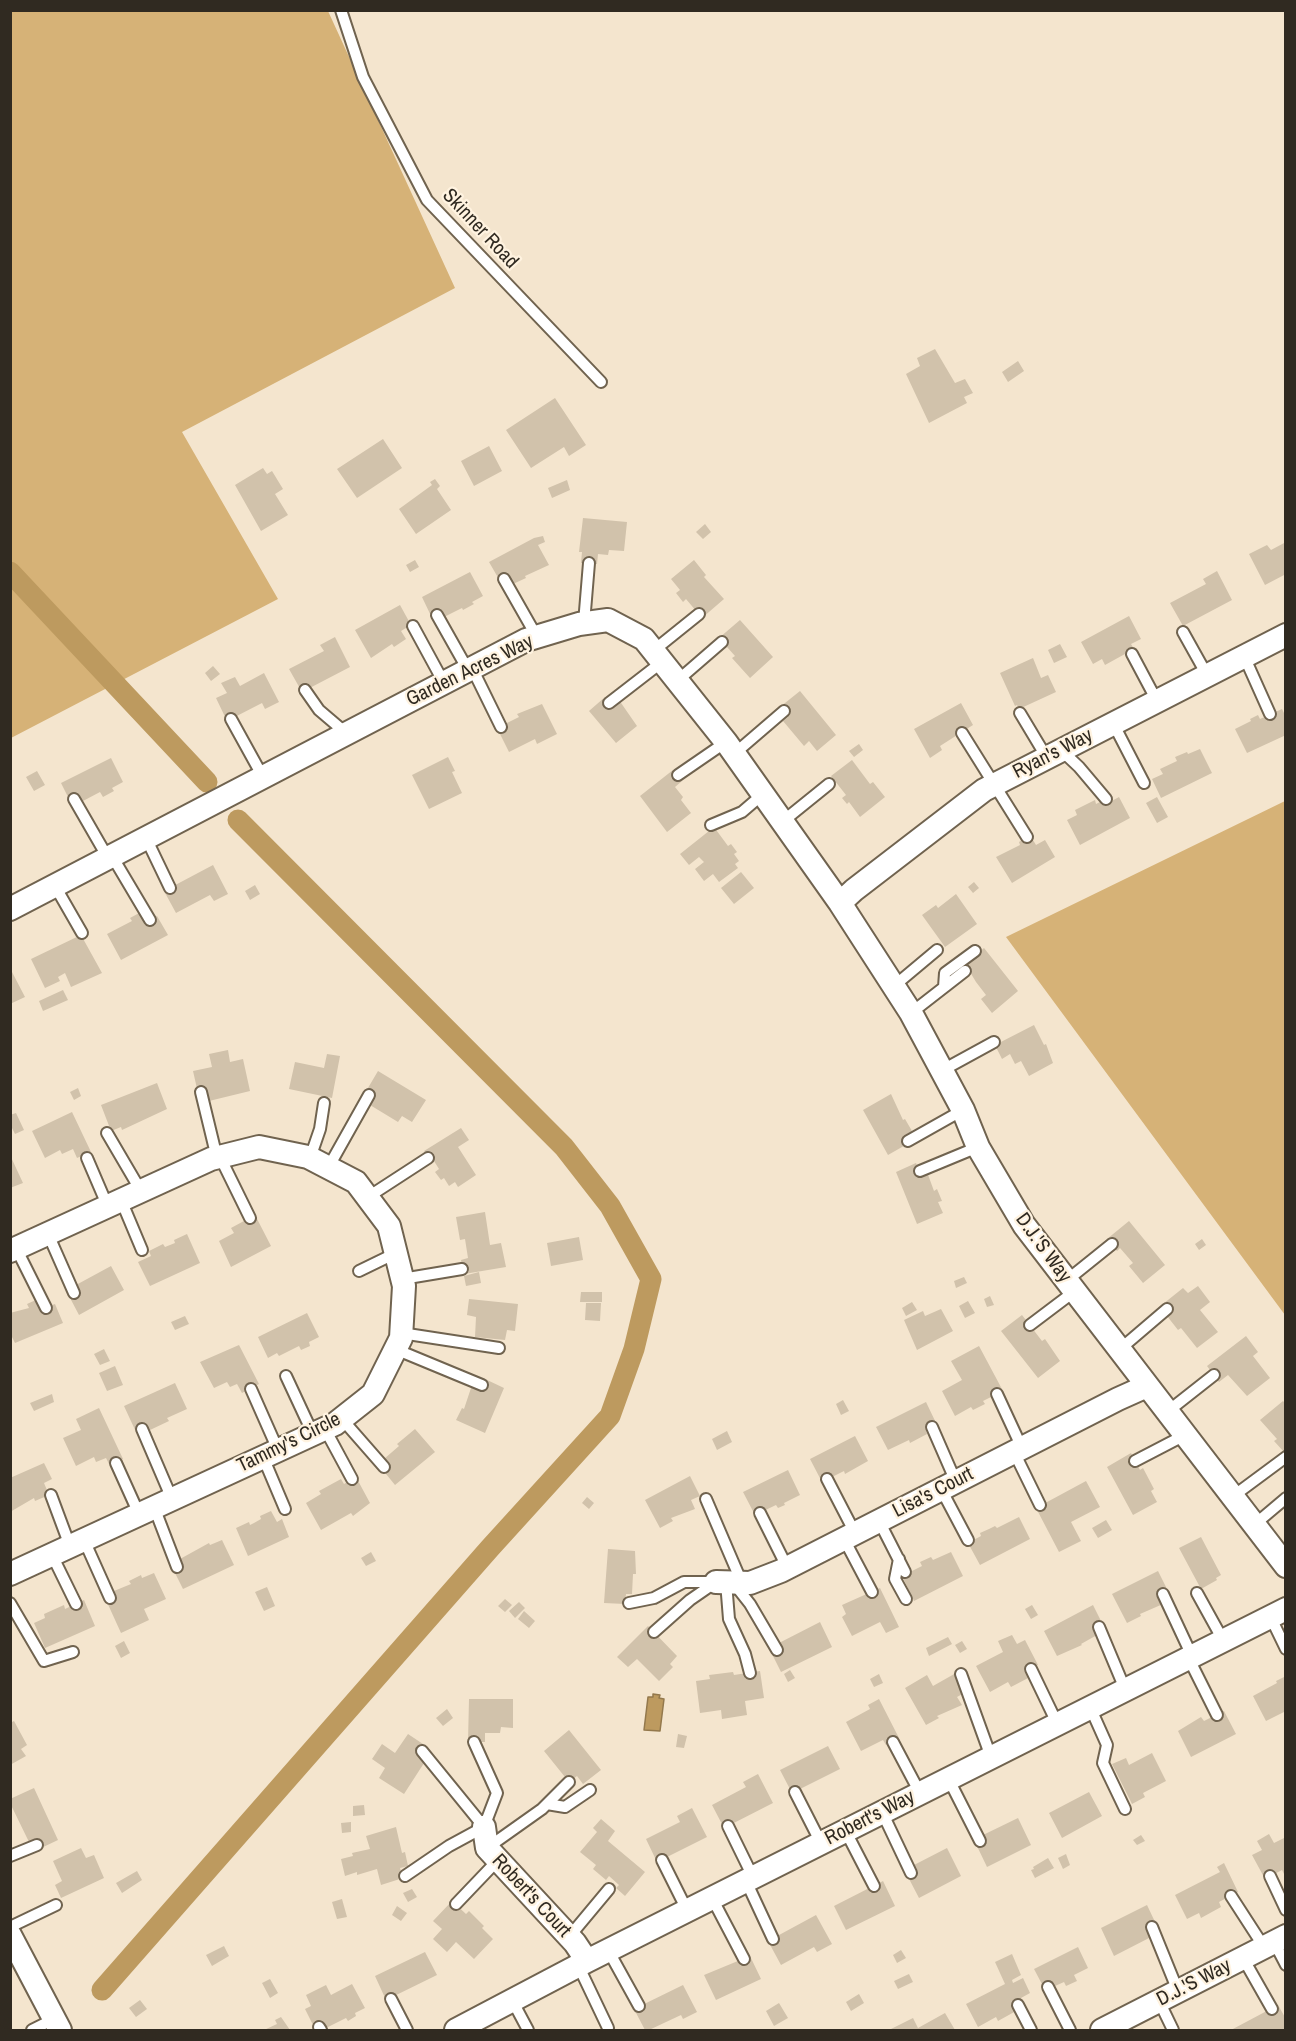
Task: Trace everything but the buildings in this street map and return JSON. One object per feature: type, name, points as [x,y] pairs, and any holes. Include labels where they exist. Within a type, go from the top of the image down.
[{"type":"street","name":"Garden Acres Way","points":[[10,909],[526,640],[584,623],[608,620],[644,639],[730,748],[840,903]]},
{"type":"street","name":"Ryan's Way","points":[[840,903],[984,790],[1285,636]]},
{"type":"street","name":"D.J.'S Way","points":[[840,903],[911,1013],[963,1110],[978,1147],[1024,1225],[1286,1566]]},
{"type":"street","name":"Tammy's Circle","points":[[10,1574],[326,1427],[373,1394],[398,1341],[404,1286],[389,1226],[356,1182],[319,1163],[260,1147],[219,1158],[13,1250]]},
{"type":"street","name":"Lisa's Court","points":[[729,1582],[750,1583],[787,1567],[1147,1386]]},
{"type":"street","name":"Robert's Way","points":[[456,2031],[608,1950],[1278,1613]]},
{"type":"street","name":"Robert's Court","points":[[490,1845],[569,1936],[583,1963]]},
{"type":"street","points":[[10,1935],[16,1958],[57,2025]]},
{"type":"street","name":"D.J.'S Way","points":[[1102,2031],[1275,1942]]},
{"type":"lane","name":"Skinner Road","points":[[341,10],[363,77],[427,200],[602,382]]},
{"type":"lane","points":[[584,623],[589,563]]},
{"type":"lane","points":[[504,579],[537,637]]},
{"type":"lane","points":[[609,703],[699,614]]},
{"type":"lane","points":[[437,615],[470,669],[501,727]]},
{"type":"lane","points":[[412,626],[444,683]]},
{"type":"lane","points":[[1183,632],[1207,675]]},
{"type":"lane","points":[[677,681],[722,642]]},
{"type":"lane","points":[[1132,654],[1157,701]]},
{"type":"lane","points":[[1244,656],[1270,714]]},
{"type":"lane","points":[[305,690],[319,710],[346,734]]},
{"type":"lane","points":[[678,775],[730,748],[784,711]]},
{"type":"lane","points":[[1020,713],[1054,754],[1079,767],[1106,799]]},
{"type":"lane","points":[[231,719],[262,777]]},
{"type":"lane","points":[[1113,723],[1144,783]]},
{"type":"lane","points":[[962,733],[1027,837]]},
{"type":"lane","points":[[782,822],[829,784]]},
{"type":"lane","points":[[711,825],[742,812],[763,794]]},
{"type":"lane","points":[[74,799],[150,920]]},
{"type":"lane","points":[[146,838],[170,888]]},
{"type":"lane","points":[[55,886],[82,933]]},
{"type":"lane","points":[[894,986],[937,950]]},
{"type":"lane","points":[[944,987],[945,973],[975,951]]},
{"type":"lane","points":[[911,1013],[965,971]]},
{"type":"lane","points":[[941,1072],[994,1042]]},
{"type":"lane","points":[[201,1092],[219,1158],[250,1218]]},
{"type":"lane","points":[[319,1163],[369,1095]]},
{"type":"lane","points":[[319,1163],[320,1129],[324,1103]]},
{"type":"lane","points":[[908,1141],[963,1110]]},
{"type":"lane","points":[[107,1133],[123,1199],[142,1250]]},
{"type":"lane","points":[[920,1171],[978,1147]]},
{"type":"lane","points":[[87,1158],[123,1199]]},
{"type":"lane","points":[[368,1197],[428,1158]]},
{"type":"lane","points":[[48,1234],[74,1293]]},
{"type":"lane","points":[[1030,1325],[1112,1245]]},
{"type":"lane","points":[[13,1250],[46,1308]]},
{"type":"lane","points":[[359,1271],[396,1253]]},
{"type":"lane","points":[[402,1279],[462,1269]]},
{"type":"lane","points":[[1119,1350],[1167,1310]]},
{"type":"lane","points":[[398,1341],[499,1348]]},
{"type":"lane","points":[[398,1341],[482,1385]]},
{"type":"lane","points":[[1167,1412],[1214,1375]]},
{"type":"lane","points":[[286,1376],[326,1427],[352,1479]]},
{"type":"lane","points":[[251,1389],[285,1509]]},
{"type":"lane","points":[[997,1394],[1040,1505]]},
{"type":"lane","points":[[326,1427],[384,1467]]},
{"type":"lane","points":[[932,1428],[948,1486],[968,1540]]},
{"type":"lane","points":[[142,1429],[155,1507],[177,1567]]},
{"type":"lane","points":[[1135,1461],[1185,1435]]},
{"type":"lane","points":[[1232,1497],[1286,1457]]},
{"type":"lane","points":[[116,1462],[155,1507]]},
{"type":"lane","points":[[827,1479],[872,1592]]},
{"type":"lane","points":[[51,1496],[69,1547],[76,1604]]},
{"type":"lane","points":[[1254,1525],[1286,1497]]},
{"type":"lane","points":[[706,1498],[729,1582],[729,1619],[745,1654],[750,1673]]},
{"type":"lane","points":[[760,1513],[787,1567]]},
{"type":"lane","points":[[879,1521],[905,1572]]},
{"type":"lane","points":[[69,1547],[110,1598]]},
{"type":"lane","points":[[899,1559],[895,1579],[906,1599]]},
{"type":"lane","points":[[629,1603],[654,1598],[684,1582],[729,1582],[750,1604],[777,1650]]},
{"type":"lane","points":[[654,1632],[690,1599],[729,1582]]},
{"type":"lane","points":[[1197,1593],[1223,1640]]},
{"type":"lane","points":[[1163,1594],[1217,1714]]},
{"type":"lane","points":[[10,1603],[44,1661],[73,1652]]},
{"type":"lane","points":[[1278,1613],[1286,1648]]},
{"type":"lane","points":[[1099,1627],[1125,1689]]},
{"type":"lane","points":[[1031,1669],[1057,1724]]},
{"type":"lane","points":[[961,1674],[991,1757]]},
{"type":"lane","points":[[1090,1707],[1107,1745],[1103,1762],[1125,1809]]},
{"type":"lane","points":[[456,1904],[490,1845],[497,1793],[474,1742]]},
{"type":"lane","points":[[893,1742],[920,1793]]},
{"type":"lane","points":[[422,1751],[490,1845]]},
{"type":"lane","points":[[948,1779],[980,1841]]},
{"type":"lane","points":[[405,1876],[449,1846],[490,1845],[547,1804],[569,1782]]},
{"type":"lane","points":[[547,1804],[565,1808],[590,1790]]},
{"type":"lane","points":[[795,1792],[821,1843]]},
{"type":"lane","points":[[882,1812],[911,1873]]},
{"type":"lane","points":[[728,1826],[772,1939]]},
{"type":"lane","points":[[845,1830],[874,1886]]},
{"type":"lane","points":[[10,1856],[37,1845]]},
{"type":"lane","points":[[662,1860],[687,1910]]},
{"type":"lane","points":[[1270,1876],[1286,1910]]},
{"type":"lane","points":[[569,1936],[609,1889]]},
{"type":"lane","points":[[1231,1896],[1275,1942],[1286,1965]]},
{"type":"lane","points":[[712,1898],[744,1959]]},
{"type":"lane","points":[[10,1927],[56,1905]]},
{"type":"lane","points":[[1152,1927],[1169,1996],[1173,2031]]},
{"type":"lane","points":[[608,1950],[639,2006]]},
{"type":"lane","points":[[1243,1958],[1272,2009]]},
{"type":"lane","points":[[583,1963],[608,2028]]},
{"type":"lane","points":[[1048,1987],[1070,2031]]},
{"type":"lane","points":[[392,1999],[407,2031]]},
{"type":"lane","points":[[512,2000],[528,2031]]},
{"type":"lane","points":[[1018,2005],[1031,2031]]},
{"type":"lane","points":[[32,2031],[57,2025]]},
{"type":"shaded area","points":[[11,11],[328,11],[455,288],[182,432],[278,599],[11,738]]},
{"type":"shaded area","points":[[1285,801],[1285,1315],[1006,937]]},
{"type":"shaded area","points":[[653,1694],[660,1695],[659,1698],[664,1699],[660,1731],[644,1730],[648,1697],[653,1697]]},
{"type":"waterway","points":[[10,572],[207,782]]},
{"type":"waterway","points":[[102,1990],[490,1548],[610,1416],[634,1349],[651,1279],[610,1206],[564,1147],[238,820]]}]
